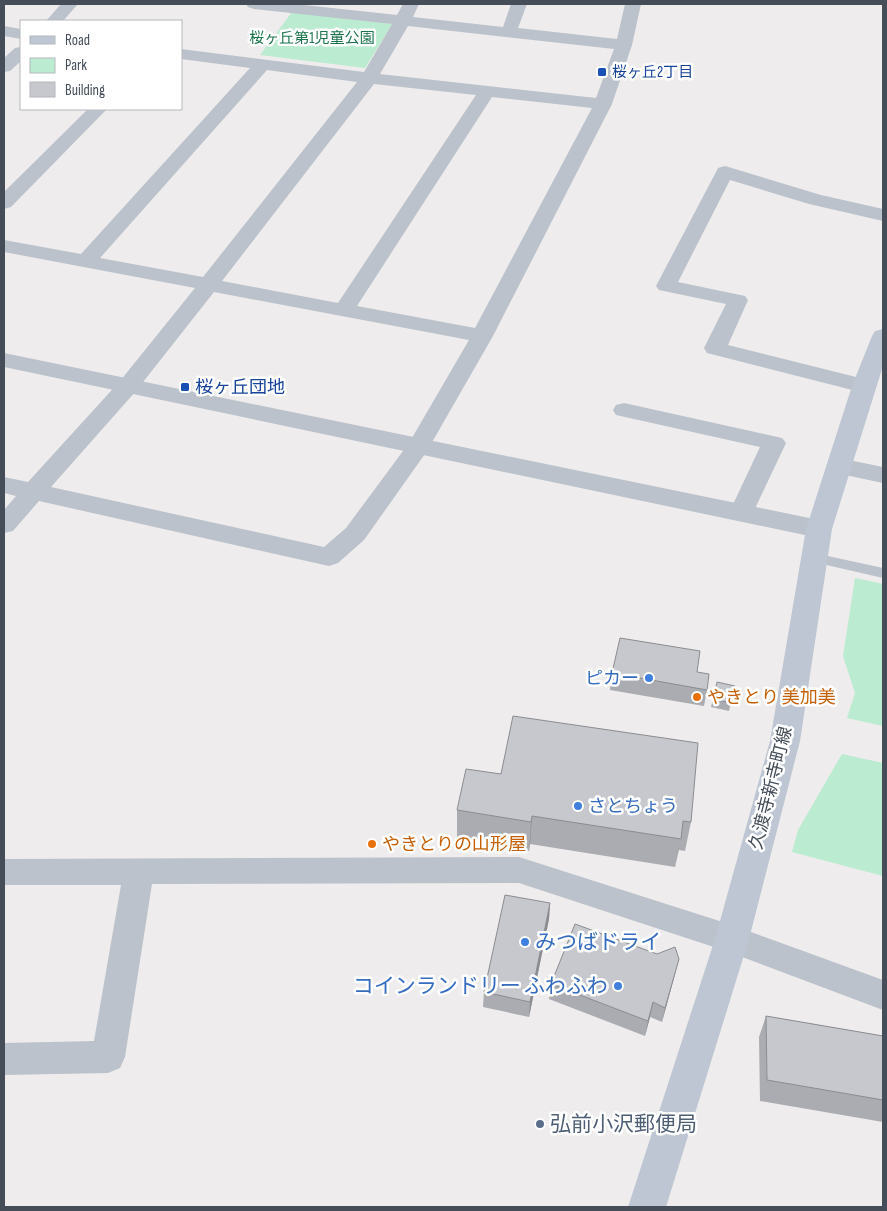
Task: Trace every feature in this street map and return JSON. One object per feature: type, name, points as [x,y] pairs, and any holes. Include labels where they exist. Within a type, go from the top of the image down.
[{"type":"main road","name":"久渡寺新寺町線","points":[[648,1207],[732,939],[785,741],[819,529],[864,386],[883,336]]},
{"type":"street","points":[[55,20],[70,4]]},
{"type":"street","points":[[254,4],[300,6],[403,20],[624,45]]},
{"type":"street","points":[[4,525],[128,386],[209,284],[368,78],[411,4]]},
{"type":"street","points":[[509,32],[519,4]]},
{"type":"street","points":[[4,485],[329,557],[355,534],[419,446],[482,336],[603,104],[624,45],[633,4]]},
{"type":"street","points":[[4,31],[20,34]]},
{"type":"street","points":[[4,67],[20,53]]},
{"type":"street","points":[[182,54],[368,78],[603,104]]},
{"type":"street","points":[[86,261],[263,64]]},
{"type":"street","points":[[344,310],[487,91]]},
{"type":"street","points":[[4,203],[97,110]]},
{"type":"street","points":[[864,386],[715,348],[738,300],[666,286],[725,172],[816,200],[883,215]]},
{"type":"street","points":[[4,246],[482,336]]},
{"type":"street","points":[[4,360],[819,529]]},
{"type":"street","points":[[624,410],[774,443],[741,513]]},
{"type":"street","points":[[839,466],[883,475]]},
{"type":"street","points":[[4,872],[519,870],[732,939],[883,995]]},
{"type":"street","points":[[4,1059],[108,1057],[139,872]]},
{"type":"lane","points":[[814,558],[883,573]]},
{"type":"green space","name":"桜ヶ丘第1児童公園","points":[[292,12],[392,24],[365,68],[260,55]]},
{"type":"green space","points":[[855,578],[883,584],[883,726],[847,718],[855,693],[843,656]]},
{"type":"green space","points":[[842,754],[883,763],[883,876],[792,852],[798,830]]},
{"type":"building","points":[[620,638],[700,651],[697,672],[709,674],[707,690],[612,673]]},
{"type":"building","points":[[717,682],[735,686],[731,703],[713,699]]},
{"type":"building","points":[[513,716],[698,743],[691,822],[683,821],[681,839],[532,816],[531,822],[457,810],[466,769],[501,774]]},
{"type":"building","points":[[505,895],[550,903],[530,1002],[484,992]]},
{"type":"building","points":[[575,924],[657,954],[675,947],[679,959],[665,1008],[653,1002],[648,1021],[551,984]]},
{"type":"building","points":[[766,1016],[883,1036],[883,1100],[767,1080]]},
{"type":"place","name":"桜ヶ丘2丁目","points":[[602,72]]},
{"type":"place","name":"桜ヶ丘団地","points":[[185,387]]},
{"type":"place","name":"ピカー","points":[[649,678]]},
{"type":"place","name":"やきとり 美加美","points":[[697,697]]},
{"type":"place","name":"さとちょう","points":[[578,806]]},
{"type":"place","name":"やきとりの山形屋","points":[[372,844]]},
{"type":"place","name":"みつばドライ","points":[[525,942]]},
{"type":"place","name":"コインランドリー ふわふわ","points":[[618,986]]},
{"type":"place","name":"弘前小沢郵便局","points":[[540,1124]]}]
